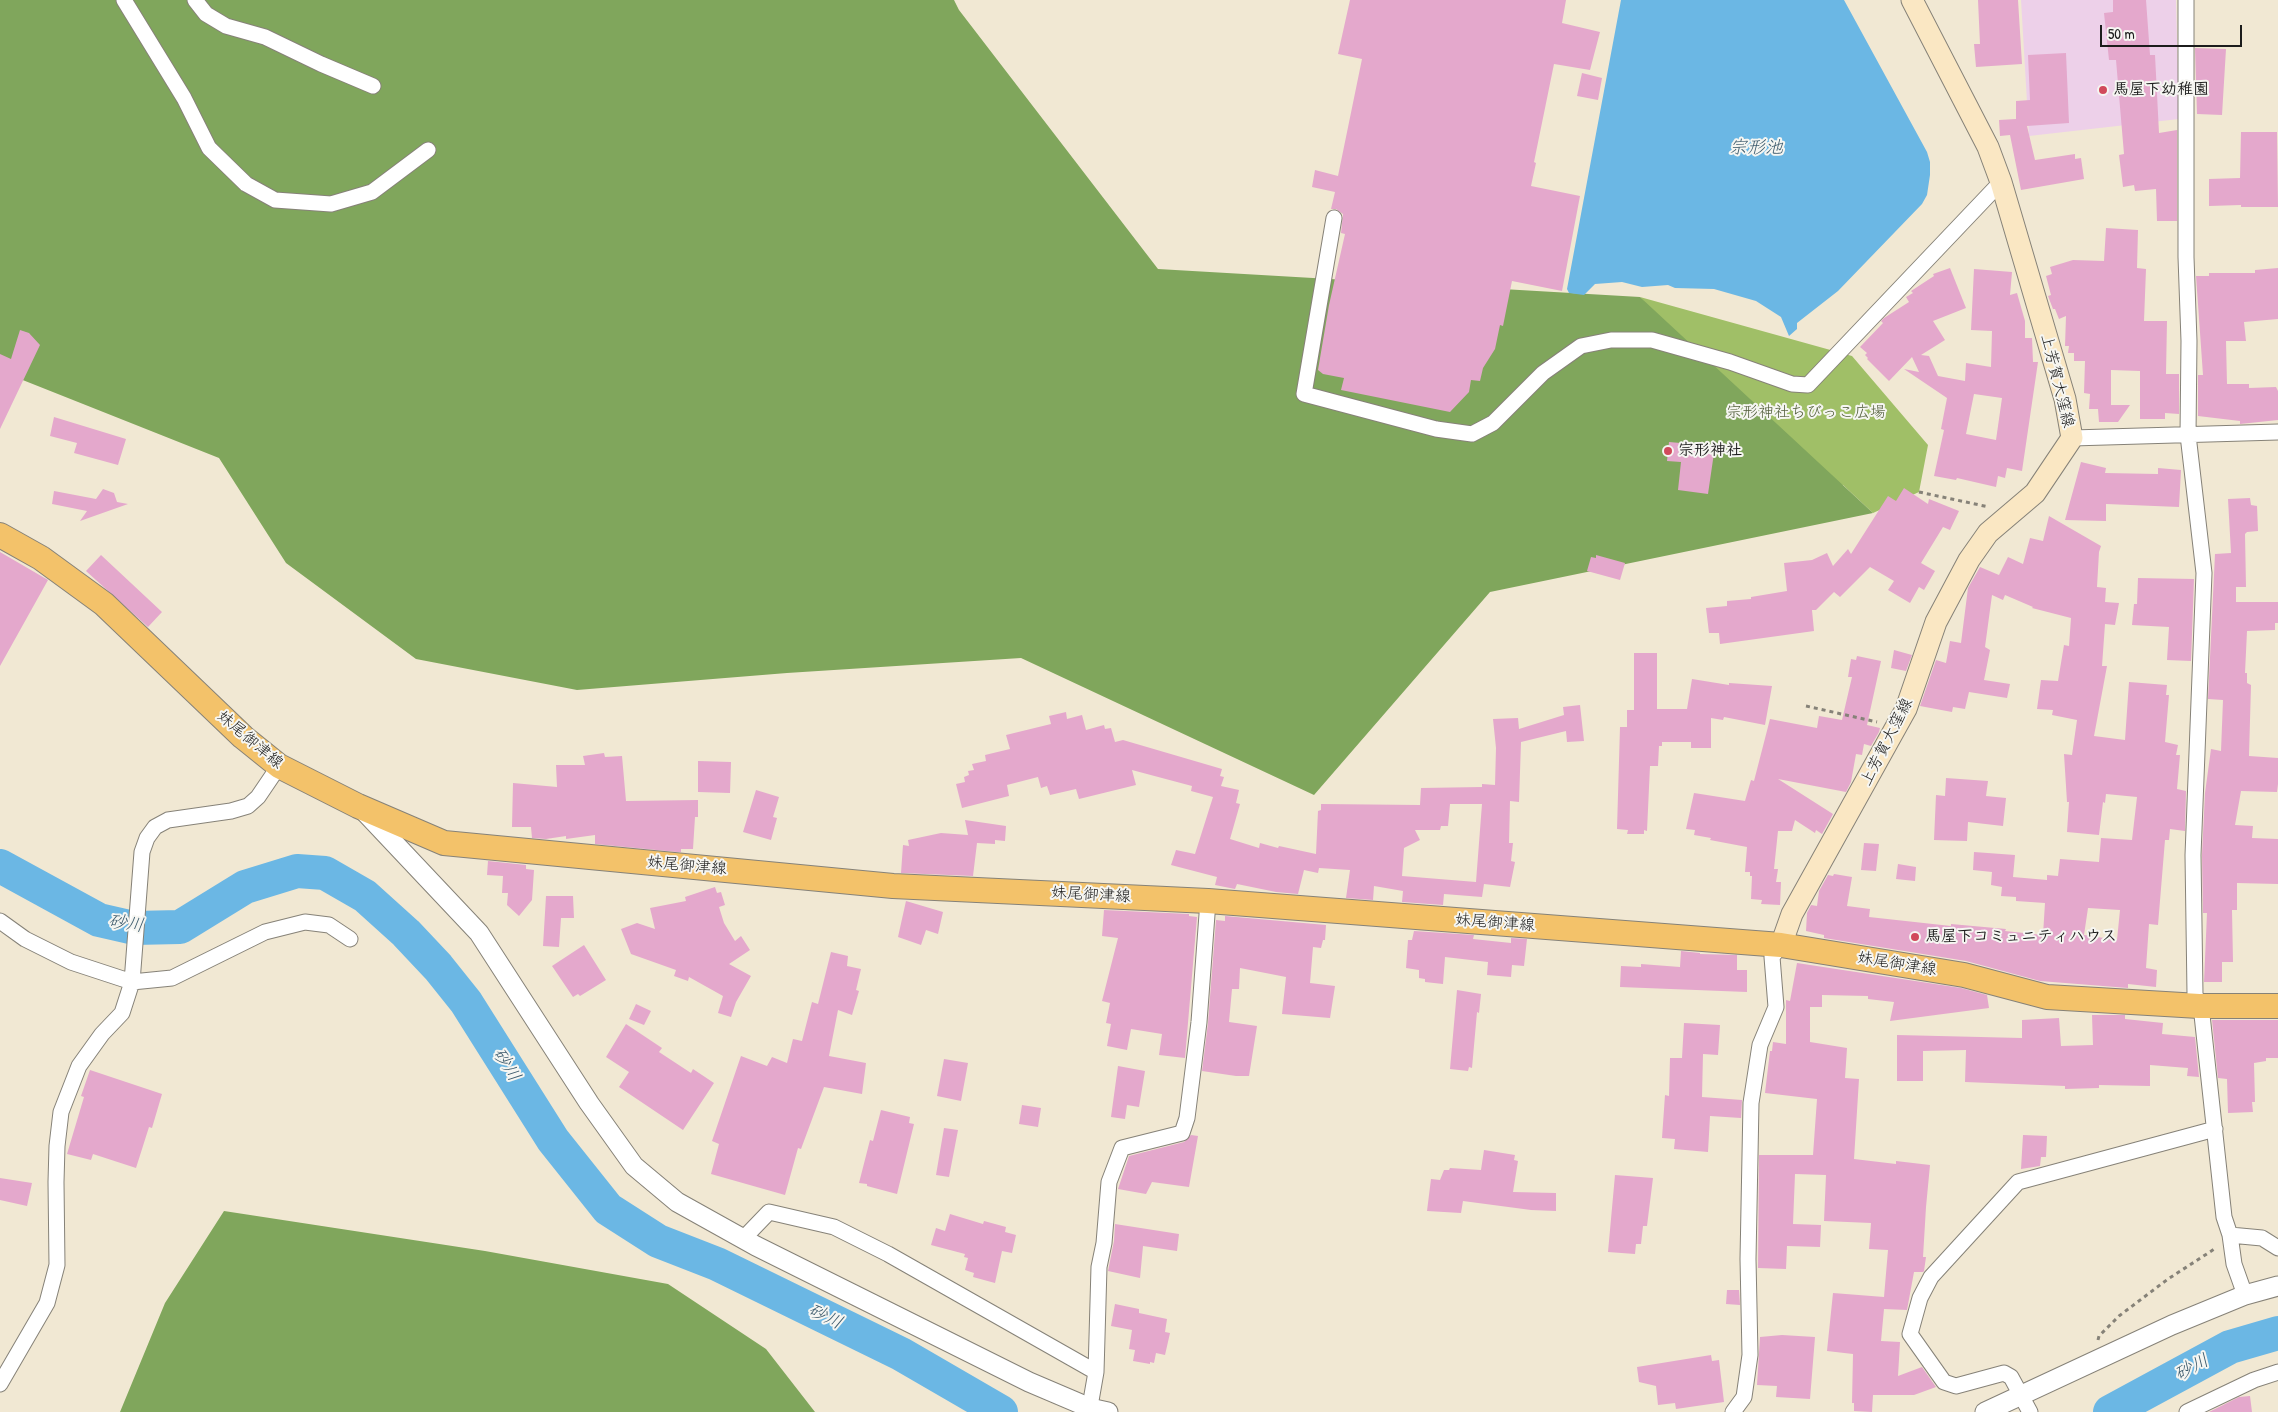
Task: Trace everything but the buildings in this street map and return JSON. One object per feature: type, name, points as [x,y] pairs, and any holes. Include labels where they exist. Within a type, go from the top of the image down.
[{"type":"main road","name":"上芳賀大窪線","points":[[1781,945],[1792,914],[1906,709],[1936,622],[1969,560],[1988,533],[2035,493],[2072,438],[2065,399],[2002,182],[1988,147],[1912,0]]},
{"type":"main road","name":"妹尾御津線","points":[[0,535],[41,558],[104,604],[242,737],[279,766],[358,806],[444,843],[893,886],[1208,901],[1781,945],[1964,975],[2047,997],[2198,1006],[2278,1006]]},
{"type":"street","points":[[124,0],[184,98],[209,148],[246,184],[276,200],[331,204],[372,192],[428,150]]},
{"type":"street","points":[[195,0],[206,14],[226,26],[265,37],[373,86]]},
{"type":"street","points":[[2186,0],[2188,435],[2204,573],[2192,855],[2195,994],[2202,1015],[2224,1217],[2230,1234],[2234,1264],[2245,1295]]},
{"type":"street","points":[[1334,218],[1304,394],[1436,429],[1472,434],[1493,423],[1543,373],[1581,346],[1611,340],[1652,340],[1730,362],[1792,384],[1808,384],[2002,182]]},
{"type":"street","points":[[2072,438],[2278,432]]},
{"type":"street","points":[[0,1384],[47,1303],[57,1265],[56,1182],[57,1146],[61,1112],[78,1066],[102,1034],[122,1013],[132,976],[142,852],[147,838],[155,827],[168,820],[231,811],[248,806],[258,797],[279,766]]},
{"type":"street","points":[[358,806],[479,933],[589,1103],[634,1166],[677,1202],[743,1239],[1029,1382],[1096,1411],[1099,1267],[1104,1243],[1108,1182],[1122,1148],[1182,1134],[1187,1118],[1199,1022],[1208,901]]},
{"type":"street","points":[[0,921],[25,939],[71,962],[132,976],[172,978],[265,932],[304,922],[330,925],[350,939]]},
{"type":"street","points":[[1733,1412],[1744,1397],[1750,1355],[1748,1258],[1751,1102],[1760,1046],[1776,1007],[1772,957],[1781,945]]},
{"type":"street","points":[[2027,1407],[2011,1377],[2004,1373],[1956,1386],[1944,1382],[1910,1334],[1920,1298],[1931,1277],[2018,1182],[2215,1129]]},
{"type":"street","points":[[743,1239],[769,1212],[834,1227],[888,1254],[1096,1372]]},
{"type":"street","points":[[2230,1234],[2262,1238],[2278,1248]]},
{"type":"street","points":[[1985,1412],[2027,1407],[2101,1359],[2245,1295],[2278,1286]]},
{"type":"street","points":[[2187,1412],[2254,1380],[2278,1372]]},
{"type":"path","points":[[1919,492],[2012,512]]},
{"type":"path","points":[[1806,706],[1897,727]]},
{"type":"path","points":[[2101,1359],[2096,1346],[2099,1336],[2119,1316],[2168,1279],[2213,1251],[2230,1234]]},
{"type":"shaded area","name":"馬屋下幼稚園","points":[[2021,0],[2176,0],[2179,119],[2029,136]]},
{"type":"green space","points":[[0,0],[954,0],[959,10],[1158,269],[1640,297],[1873,513],[1490,592],[1314,795],[1021,658],[787,673],[577,690],[416,659],[286,563],[219,458],[0,371]]},
{"type":"green space","name":"宗形神社ちびっこ広場","points":[[1640,297],[1852,356],[1928,445],[1919,492],[1873,513],[1843,485],[1790,479]]},
{"type":"green space","points":[[224,1211],[485,1251],[668,1284],[766,1349],[815,1412],[120,1412],[165,1303]]},
{"type":"water","name":"宗形池","points":[[1621,0],[1844,0],[1927,152],[1930,162],[1930,175],[1927,195],[1922,204],[1838,291],[1797,323],[1797,329],[1789,336],[1781,317],[1756,301],[1714,289],[1675,288],[1668,285],[1642,287],[1622,282],[1595,284],[1584,295],[1569,293],[1567,289]]},
{"type":"waterway","name":"砂川","points":[[0,866],[99,920],[134,928],[180,927],[245,887],[297,871],[325,873],[365,896],[406,933],[438,967],[466,1002],[553,1140],[608,1209],[658,1241],[717,1264],[901,1354],[1001,1412]]},
{"type":"waterway","name":"砂川","points":[[2110,1412],[2230,1347],[2278,1333]]},
{"type":"place","name":"馬屋下幼稚園","points":[[2103,90]]},
{"type":"place","name":"宗形神社","points":[[1668,451]]},
{"type":"place","name":"馬屋下コミュニティハウス","points":[[1915,937]]}]
